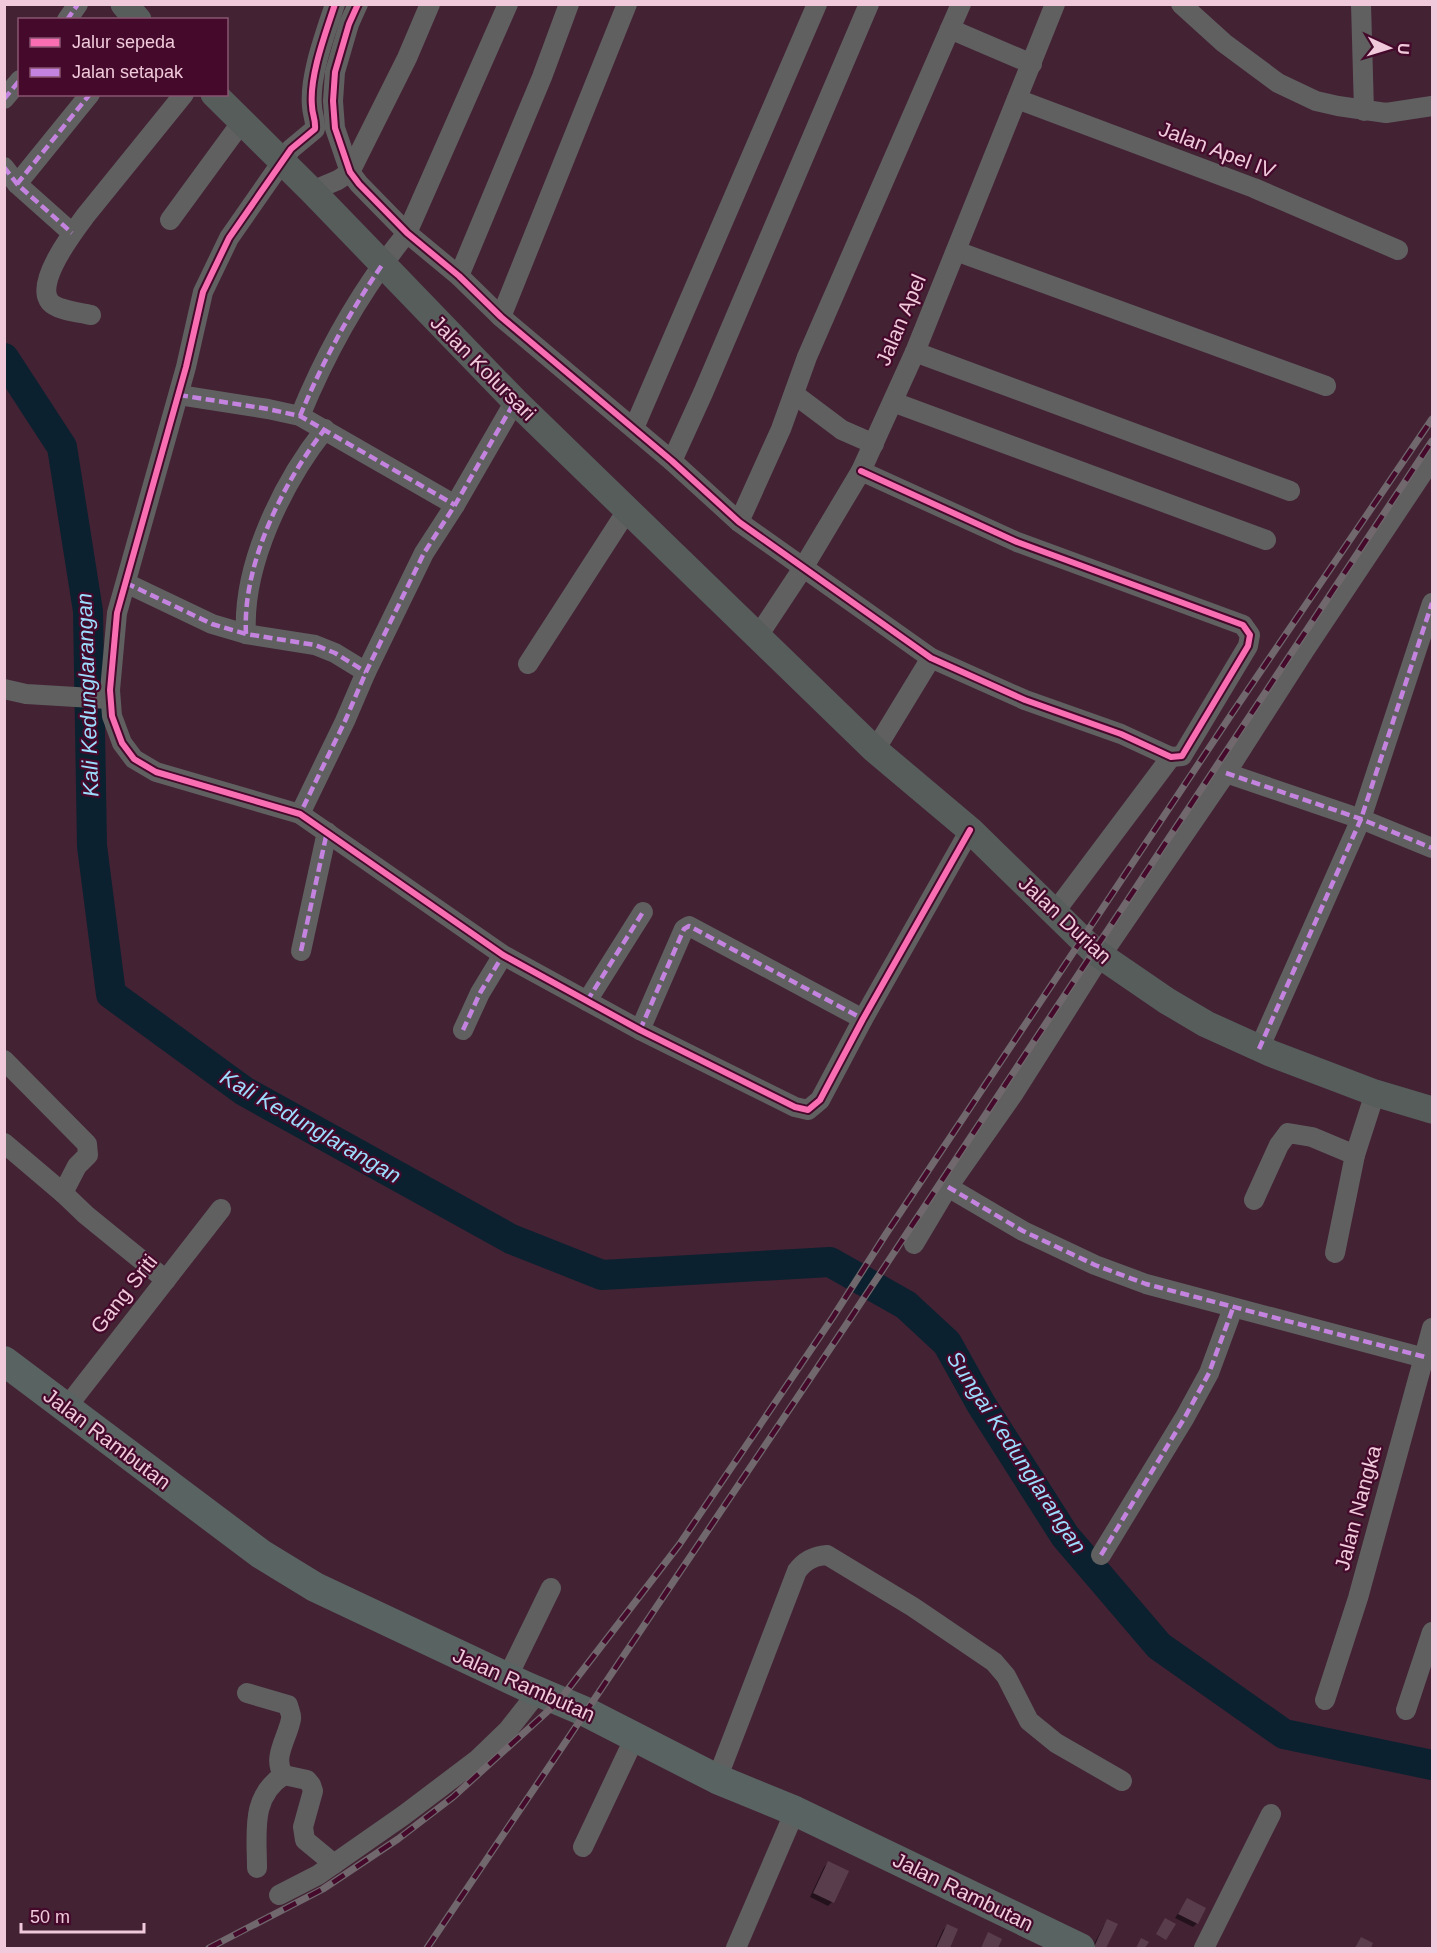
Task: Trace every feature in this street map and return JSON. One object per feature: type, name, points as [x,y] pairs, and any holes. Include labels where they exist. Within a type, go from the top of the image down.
[{"type":"main road","name":"Jalan Rambutan","points":[[4,1361],[261,1554],[315,1587],[507,1678],[586,1712],[717,1779],[795,1811],[1064,1945]]},
{"type":"street","points":[[68,18],[78,4]]},
{"type":"street","points":[[124,4],[136,18]]},
{"type":"street","points":[[335,4],[315,74],[312,105],[316,121],[311,132],[291,149],[229,238],[203,292],[179,395],[117,613],[106,699],[122,743],[134,759],[156,772],[300,814],[503,956],[640,1030],[795,1107],[808,1110],[820,1100],[970,830]]},
{"type":"street","points":[[358,4],[349,24],[335,72],[333,101],[335,128],[345,175],[359,184],[404,237],[459,276],[501,316],[672,461],[739,522],[795,580],[931,658],[1025,700],[1121,734],[1171,757],[1182,756],[1248,646],[1250,635],[1243,625],[1017,542],[861,471]]},
{"type":"street","points":[[312,191],[345,175],[407,58],[430,4]]},
{"type":"street","points":[[300,416],[322,365],[358,300],[404,237],[508,4]]},
{"type":"street","points":[[459,276],[542,77],[569,4]]},
{"type":"street","points":[[501,316],[627,4]]},
{"type":"street","points":[[634,428],[817,4]]},
{"type":"street","points":[[672,461],[869,4]]},
{"type":"street","points":[[739,522],[812,346],[961,4]]},
{"type":"street","name":"Jalan Apel","points":[[758,636],[861,471],[874,444],[915,352],[1055,4]]},
{"type":"street","points":[[1181,4],[1224,43],[1278,83],[1316,101],[1386,113],[1432,106]]},
{"type":"street","points":[[1361,4],[1364,111]]},
{"type":"street","points":[[950,29],[1032,64]]},
{"type":"street","points":[[4,99],[18,82]]},
{"type":"street","points":[[17,184],[88,96]]},
{"type":"street","points":[[91,315],[54,306],[46,295],[50,272],[72,233],[182,96]]},
{"type":"street","name":"Jalan Kolursari","points":[[216,96],[385,261],[515,401],[758,636]]},
{"type":"street","name":"Jalan Apel IV","points":[[1017,99],[1254,188],[1398,250]]},
{"type":"street","points":[[170,220],[241,123]]},
{"type":"street","points":[[4,167],[17,184],[72,233]]},
{"type":"street","points":[[956,251],[1326,386]]},
{"type":"street","points":[[915,352],[1290,491]]},
{"type":"street","points":[[794,394],[842,430],[874,444]]},
{"type":"street","points":[[179,395],[300,416],[455,505]]},
{"type":"street","points":[[300,814],[424,553],[455,505],[515,401]]},
{"type":"street","points":[[892,402],[1266,540]]},
{"type":"street","points":[[246,634],[245,622],[250,587],[274,510],[291,479],[325,429]]},
{"type":"street","points":[[914,1244],[948,1187],[1014,1093],[1100,957],[1226,773],[1432,459]]},
{"type":"street","points":[[528,663],[628,509]]},
{"type":"street","points":[[126,583],[212,624],[246,634],[315,645],[335,653],[366,672]]},
{"type":"street","points":[[1259,1048],[1361,819],[1432,603]]},
{"type":"street","name":"Jalan Durian","points":[[758,636],[881,740],[1100,957],[1206,1024],[1259,1048],[1375,1093],[1432,1110]]},
{"type":"street","points":[[881,740],[931,658]]},
{"type":"street","points":[[4,689],[26,694],[106,699]]},
{"type":"street","points":[[1054,913],[1171,757]]},
{"type":"street","points":[[1226,773],[1361,819],[1432,848]]},
{"type":"street","points":[[301,951],[327,832]]},
{"type":"street","points":[[586,1001],[643,912]]},
{"type":"street","points":[[640,1030],[684,929],[689,926],[863,1019]]},
{"type":"street","points":[[463,1029],[480,993],[503,956]]},
{"type":"street","points":[[4,1060],[87,1144],[88,1155],[77,1166],[63,1193]]},
{"type":"street","points":[[1335,1253],[1355,1155],[1375,1093]]},
{"type":"street","points":[[1254,1200],[1279,1145],[1288,1133],[1312,1137],[1355,1155]]},
{"type":"street","points":[[4,1143],[86,1215],[166,1280]]},
{"type":"street","points":[[948,1187],[1023,1231],[1095,1265],[1146,1284],[1429,1358]]},
{"type":"street","name":"Gang Sriti","points":[[66,1408],[221,1209]]},
{"type":"street","points":[[1101,1555],[1185,1417],[1209,1373],[1233,1308]]},
{"type":"street","name":"Jalan Nangka","points":[[1325,1700],[1358,1598],[1429,1358],[1432,1328]]},
{"type":"street","points":[[717,1779],[796,1571],[802,1563],[815,1556],[827,1555],[912,1607],[994,1662],[1006,1676],[1029,1721],[1056,1743],[1122,1781]]},
{"type":"street","points":[[507,1678],[551,1588]]},
{"type":"street","points":[[1406,1710],[1432,1632]]},
{"type":"street","points":[[279,1895],[318,1875],[404,1815],[478,1759],[508,1730],[538,1692]]},
{"type":"street","points":[[247,1693],[288,1705],[291,1717],[279,1762],[280,1770],[284,1775],[307,1780],[311,1785],[313,1791],[303,1827],[305,1840],[334,1864]]},
{"type":"street","points":[[583,1847],[635,1737]]},
{"type":"street","points":[[256,1868],[258,1817],[262,1798],[274,1782],[284,1775]]},
{"type":"street","points":[[736,1948],[795,1811]]},
{"type":"street","points":[[1204,1948],[1271,1814]]},
{"type":"building","points":[[828,1861],[849,1871],[834,1903],[813,1893]]},
{"type":"building","points":[[1187,1898],[1206,1908],[1198,1924],[1178,1914]]},
{"type":"building","points":[[1165,1918],[1176,1924],[1166,1940],[1156,1934]]},
{"type":"building","points":[[1107,1919],[1118,1924],[1106,1948],[1094,1947]]},
{"type":"building","points":[[947,1924],[958,1929],[950,1948],[936,1948]]},
{"type":"building","points":[[988,1932],[1002,1939],[998,1948],[981,1948]]},
{"type":"building","points":[[1361,1937],[1373,1943],[1371,1948],[1355,1948]]},
{"type":"building","points":[[1141,1938],[1149,1942],[1145,1948],[1136,1948]]},
{"type":"waterway","name":"Kali Kedunglarangan","points":[[4,358],[62,447],[88,611],[92,846],[111,994],[244,1091],[511,1239],[602,1275],[830,1262],[906,1305],[947,1343],[981,1404],[1065,1536],[1159,1646],[1284,1734],[1432,1765]]},
{"type":"railway","points":[[209,1948],[323,1889],[398,1839],[453,1797],[559,1701],[679,1545],[833,1317],[1233,712],[1432,419]]},
{"type":"railway","points":[[427,1948],[846,1325],[1432,441]]},
{"type":"marked path","points":[[68,18],[78,4]]},
{"type":"marked path","points":[[4,99],[18,82]]},
{"type":"marked path","points":[[17,184],[88,96]]},
{"type":"marked path","points":[[4,167],[17,184],[72,233]]},
{"type":"marked path","points":[[300,416],[337,339],[358,301],[382,265]]},
{"type":"marked path","points":[[179,395],[300,416],[455,505]]},
{"type":"marked path","points":[[305,817],[300,814],[424,553],[455,505],[515,401]]},
{"type":"marked path","points":[[246,634],[251,580],[268,526],[294,474],[325,429]]},
{"type":"marked path","points":[[126,583],[212,624],[246,634],[315,645],[335,653],[366,672]]},
{"type":"marked path","points":[[1259,1049],[1361,819],[1432,603]]},
{"type":"marked path","points":[[1226,773],[1361,819],[1432,848]]},
{"type":"marked path","points":[[301,951],[327,832]]},
{"type":"marked path","points":[[587,1001],[643,912]]},
{"type":"marked path","points":[[640,1030],[684,929],[689,926],[863,1019]]},
{"type":"marked path","points":[[463,1030],[480,993],[503,955]]},
{"type":"marked path","points":[[948,1187],[1023,1231],[1095,1265],[1146,1284],[1425,1357]]},
{"type":"marked path","points":[[1101,1555],[1185,1417],[1209,1373],[1233,1308]]},
{"type":"cycle path","points":[[335,4],[313,81],[312,106],[315,129],[291,149],[229,238],[203,292],[186,367],[117,613],[110,690],[112,716],[122,743],[134,759],[156,772],[300,814],[503,955],[640,1030],[795,1107],[808,1110],[820,1100],[970,830]]},
{"type":"cycle path","points":[[358,4],[349,24],[335,72],[333,101],[335,128],[350,172],[407,233],[459,276],[501,317],[672,461],[739,522],[931,658],[1025,700],[1121,734],[1171,757],[1182,756],[1248,646],[1250,635],[1243,625],[1017,542],[861,471]]},
{"type":"water label","name":"Sungai Kedunglarangan","points":[[1017,1452]]}]
